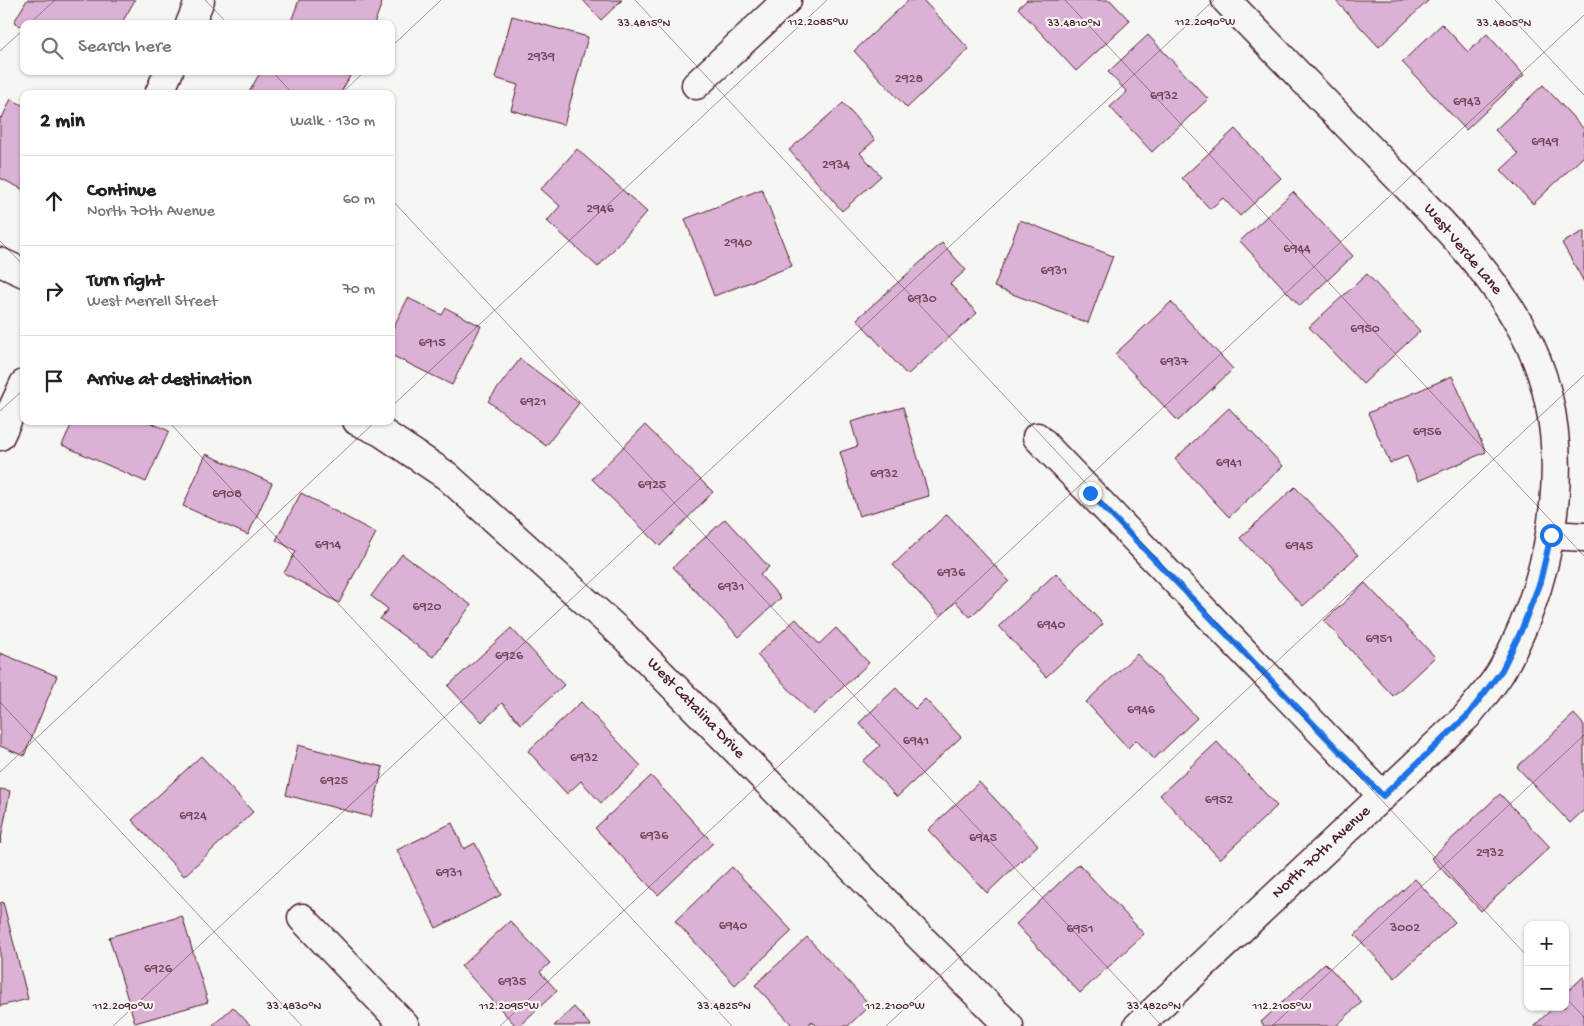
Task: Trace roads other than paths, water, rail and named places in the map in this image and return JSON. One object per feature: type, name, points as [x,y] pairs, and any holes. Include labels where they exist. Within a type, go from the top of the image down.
[{"type":"street","points":[[192,20],[200,0]]},
{"type":"street","points":[[696,85],[787,0]]},
{"type":"street","name":"West Verde Lane","points":[[1226,0],[1457,238],[1494,282],[1523,330],[1544,379],[1553,417],[1556,479],[1551,535]]},
{"type":"street","points":[[160,90],[167,75]]},
{"type":"street","points":[[0,262],[20,271]]},
{"type":"street","points":[[0,436],[20,393]]},
{"type":"street","name":"West Catalina Drive","points":[[366,425],[381,432],[447,476],[624,636],[920,938],[1009,1026]]},
{"type":"street","points":[[1037,437],[1383,796]]},
{"type":"street","points":[[1551,535],[1584,537]]},
{"type":"street","name":"North 70th Avenue","points":[[1138,1026],[1467,716],[1502,670],[1521,631],[1540,582],[1551,535]]},
{"type":"street","points":[[302,918],[405,1026]]}]
